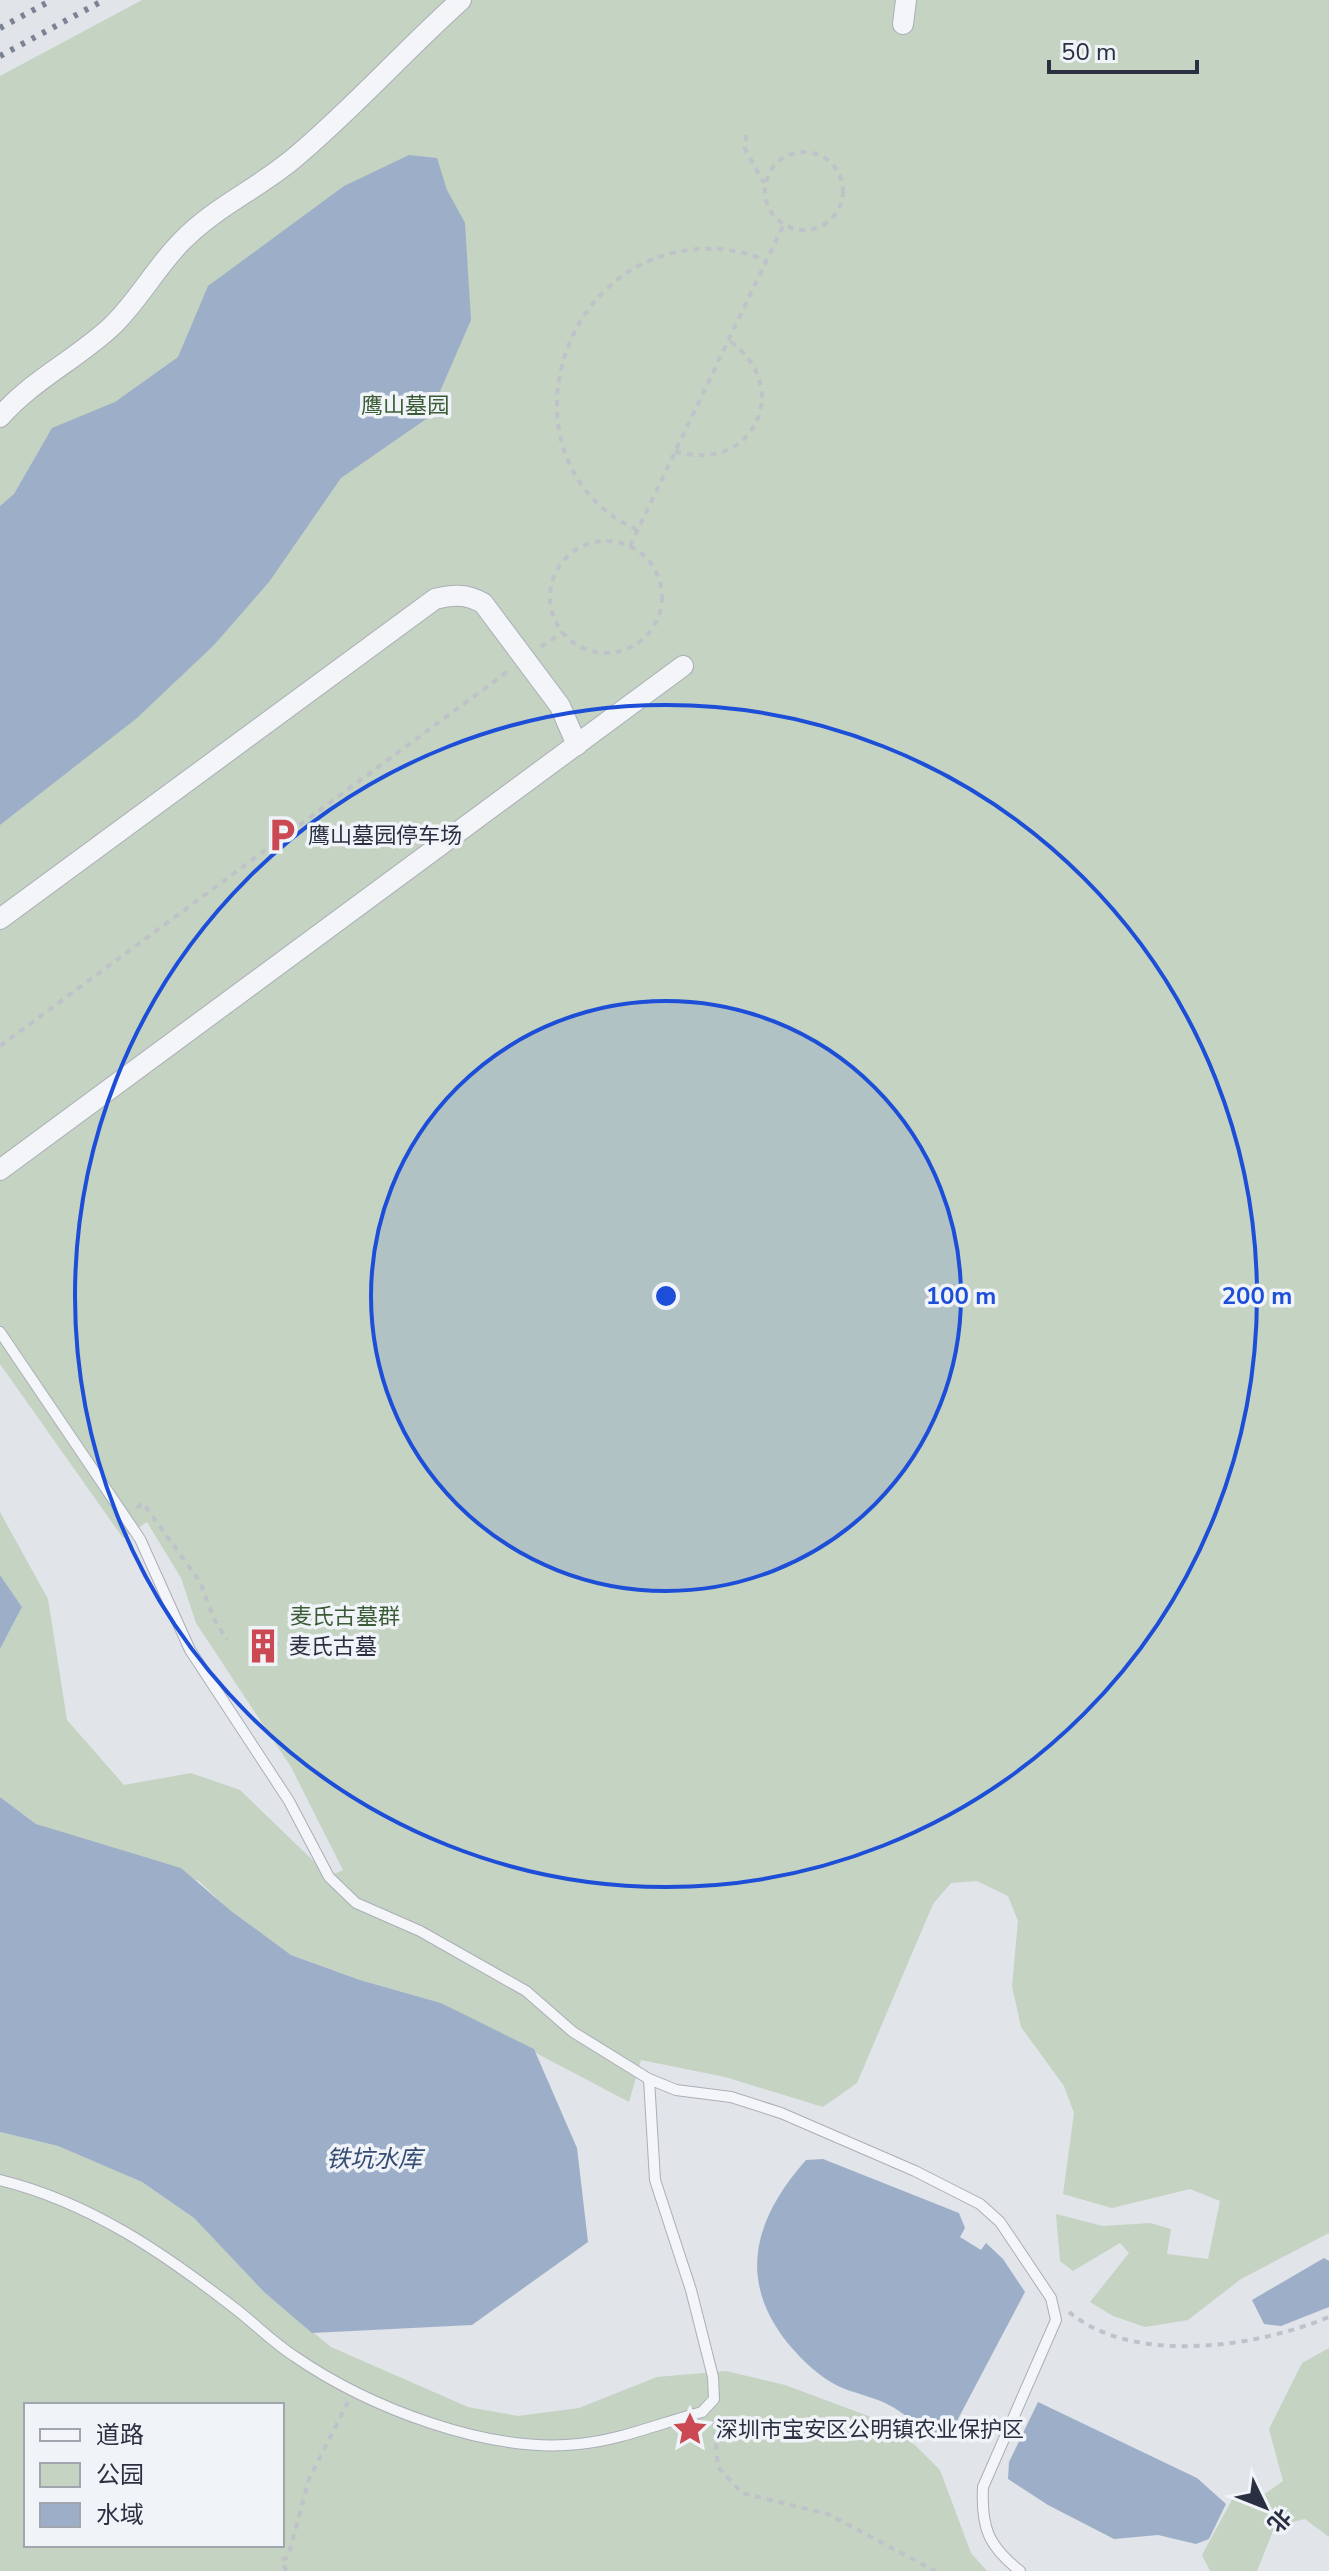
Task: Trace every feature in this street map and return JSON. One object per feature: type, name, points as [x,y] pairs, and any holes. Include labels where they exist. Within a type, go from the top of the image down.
[{"type":"street","points":[[0,417],[26,390],[93,344],[124,315],[179,243],[212,212],[260,185],[295,157],[461,0]]},
{"type":"street","points":[[903,24],[906,0]]},
{"type":"street","points":[[0,919],[435,599],[452,595],[469,596],[483,603],[560,706],[577,745]]},
{"type":"street","points":[[0,1170],[683,666]]},
{"type":"lane","points":[[0,1332],[140,1539],[190,1650],[271,1772],[329,1877],[342,1891],[356,1903],[420,1931],[526,1991],[573,2032],[649,2079],[676,2090],[731,2097],[781,2113],[915,2171],[980,2204],[1000,2222],[1051,2298],[1054,2328],[983,2487],[982,2508],[988,2539],[1020,2571]]},
{"type":"lane","points":[[0,2180],[35,2190],[97,2216],[177,2266],[293,2356],[354,2391],[457,2431],[506,2442],[580,2444],[702,2412],[714,2399],[713,2377],[691,2290],[655,2180],[649,2079]]},
{"type":"path","points":[[746,135],[745,149],[765,185],[766,203],[772,214],[784,224],[805,230],[829,221],[843,200],[840,174],[821,155],[795,152],[773,166],[765,185]]},
{"type":"path","points":[[630,546],[784,224]]},
{"type":"path","points":[[637,530],[601,505],[578,476],[563,443],[557,407],[558,383],[570,336],[589,305],[607,288],[647,261],[682,250],[719,249],[766,261]]},
{"type":"path","points":[[675,451],[692,456],[711,456],[730,450],[745,439],[757,423],[763,386],[757,367],[745,352],[728,340]]},
{"type":"path","points":[[612,541],[630,546],[645,556],[662,588],[662,607],[644,639],[629,649],[611,654],[592,652],[575,645],[562,632],[553,616],[550,597],[553,579],[576,550],[593,543],[612,541]]},
{"type":"path","points":[[0,1046],[562,632]]},
{"type":"path","points":[[143,1503],[200,1582],[214,1619],[227,1640]]},
{"type":"path","points":[[1051,2298],[1096,2329],[1128,2340],[1173,2345],[1248,2342],[1286,2335],[1329,2317]]},
{"type":"path","points":[[714,2399],[718,2467],[742,2493],[828,2514],[935,2571]]},
{"type":"path","points":[[286,2571],[282,2560],[288,2557],[309,2479],[348,2403]]},
{"type":"green space","points":[[142,0],[1329,0],[1329,2233],[1241,2279],[1188,2320],[1145,2327],[1113,2316],[1090,2302],[1129,2253],[1120,2243],[1073,2271],[1060,2261],[1056,2214],[1103,2226],[1150,2223],[1171,2229],[1167,2254],[1208,2259],[1220,2201],[1190,2189],[1112,2208],[1063,2194],[1074,2113],[1064,2086],[1021,2027],[1012,1986],[1018,1921],[1008,1896],[977,1881],[951,1883],[933,1904],[857,2083],[823,2107],[725,2077],[641,2060],[629,2102],[441,2003],[360,1980],[291,1955],[231,1912],[199,1881],[36,1824],[0,1797],[0,1649],[22,1607],[0,1575],[0,1512],[48,1599],[67,1720],[124,1785],[191,1773],[240,1790],[329,1876],[343,1870],[291,1767],[196,1623],[181,1578],[147,1522],[123,1538],[0,1364],[0,76]]},
{"type":"green space","points":[[0,2132],[58,2146],[142,2182],[194,2218],[264,2292],[331,2347],[468,2407],[518,2416],[579,2408],[657,2377],[726,2371],[785,2385],[879,2420],[915,2445],[940,2470],[971,2553],[987,2571],[0,2571]]},
{"type":"green space","points":[[1329,2348],[1329,2537],[1305,2519],[1275,2526],[1257,2571],[1210,2571],[1202,2555],[1234,2496],[1256,2500],[1283,2481],[1269,2429],[1302,2363]]},
{"type":"water","points":[[409,155],[437,158],[447,190],[465,223],[471,320],[429,417],[341,478],[269,582],[214,645],[137,718],[0,825],[0,506],[14,494],[52,428],[115,402],[178,357],[208,286],[344,186]]},
{"type":"water","points":[[0,1575],[22,1607],[0,1649]]},
{"type":"water","name":"铁坑水库","points":[[0,1797],[36,1824],[181,1868],[231,1911],[291,1955],[360,1980],[441,2003],[534,2049],[577,2148],[588,2242],[472,2325],[312,2333],[264,2292],[194,2218],[142,2182],[58,2146],[0,2132]]},
{"type":"water","points":[[823,2159],[959,2213],[965,2228],[960,2237],[981,2250],[986,2243],[1003,2259],[1025,2292],[949,2436],[928,2430],[885,2403],[838,2386],[819,2374],[791,2347],[774,2323],[763,2299],[758,2275],[758,2252],[763,2228],[774,2205],[806,2160]]},
{"type":"water","points":[[1324,2258],[1329,2261],[1329,2307],[1281,2326],[1264,2324],[1252,2300]]},
{"type":"water","points":[[1038,2402],[1197,2478],[1226,2504],[1209,2539],[1196,2544],[1158,2535],[1114,2539],[1048,2505],[1008,2479],[1009,2462]]},
{"type":"building","points":[[272,1632],[280,1645],[265,1655],[257,1642]]},
{"type":"railway","points":[[0,28],[52,0]]},
{"type":"railway","points":[[0,56],[104,0]]},
{"type":"place","name":"鹰山墓园停车场","points":[[282,835]]},
{"type":"place","name":"麦氏古墓","points":[[263,1646]]},
{"type":"place","name":"深圳市宝安区公明镇农业保护区","points":[[690,2429]]},
{"type":"park label","name":"鹰山墓园","points":[[405,405]]},
{"type":"park label","name":"麦氏古墓群","points":[[345,1616]]}]
